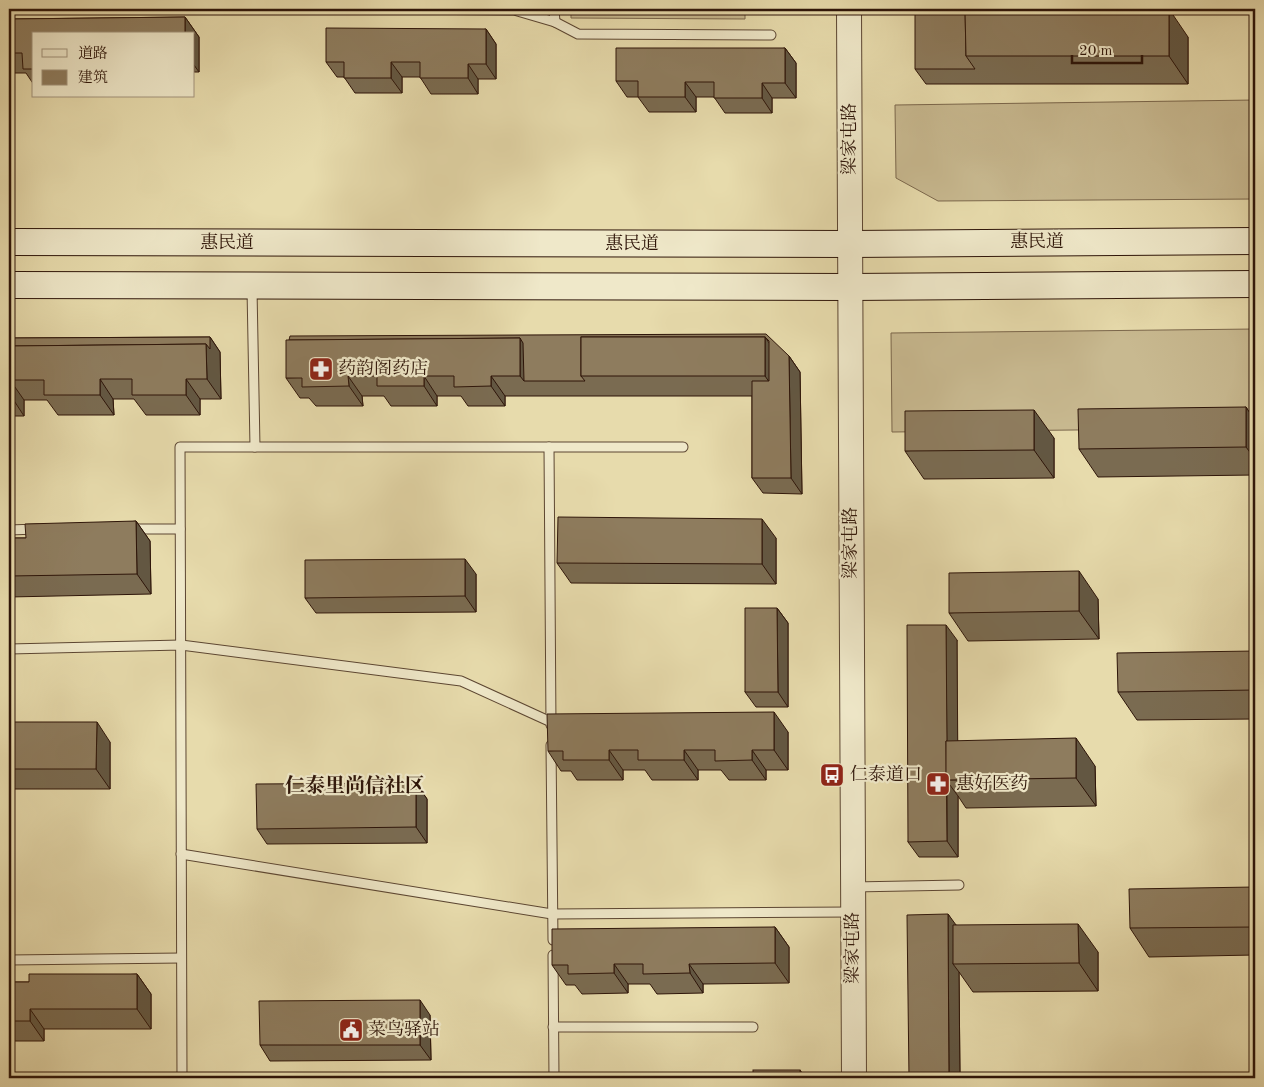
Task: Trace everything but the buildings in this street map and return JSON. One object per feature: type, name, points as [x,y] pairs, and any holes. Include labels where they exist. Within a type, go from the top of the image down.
[{"type":"main road","name":"惠民道","points":[[9,242],[850,244],[1255,241]]},
{"type":"main road","points":[[9,286],[850,287],[1255,284]]},
{"type":"street","name":"梁家屯路","points":[[849,9],[854,1078]]},
{"type":"lane","points":[[9,9],[64,9]]},
{"type":"lane","points":[[398,9],[514,10],[555,22],[578,34],[771,35]]},
{"type":"lane","points":[[554,9],[555,22]]},
{"type":"lane","points":[[252,286],[254,448]]},
{"type":"lane","points":[[182,1078],[180,448],[683,448]]},
{"type":"lane","points":[[549,448],[554,1078]]},
{"type":"lane","points":[[9,530],[47,529]]},
{"type":"lane","points":[[123,529],[180,529]]},
{"type":"lane","points":[[9,649],[180,645],[462,680],[551,722],[570,721]]},
{"type":"lane","points":[[181,854],[552,914],[853,912]]},
{"type":"lane","points":[[853,887],[959,885]]},
{"type":"lane","points":[[9,960],[181,958]]},
{"type":"lane","points":[[553,1027],[752,1027]]},
{"type":"shaded area","points":[[571,9],[745,9],[745,19],[571,18]]},
{"type":"shaded area","points":[[1255,100],[1255,199],[938,201],[896,178],[895,105]]},
{"type":"shaded area","points":[[1255,329],[1255,428],[892,432],[891,333]]},
{"type":"place","name":"药韵阁药店","points":[[321,369]]},
{"type":"place","name":"仁泰道口","points":[[832,775]]},
{"type":"place","name":"惠好医药","points":[[938,784]]},
{"type":"place","name":"菜鸟驿站","points":[[351,1030]]},
{"type":"district","name":"仁泰里尚信社区","points":[[355,787]]}]
